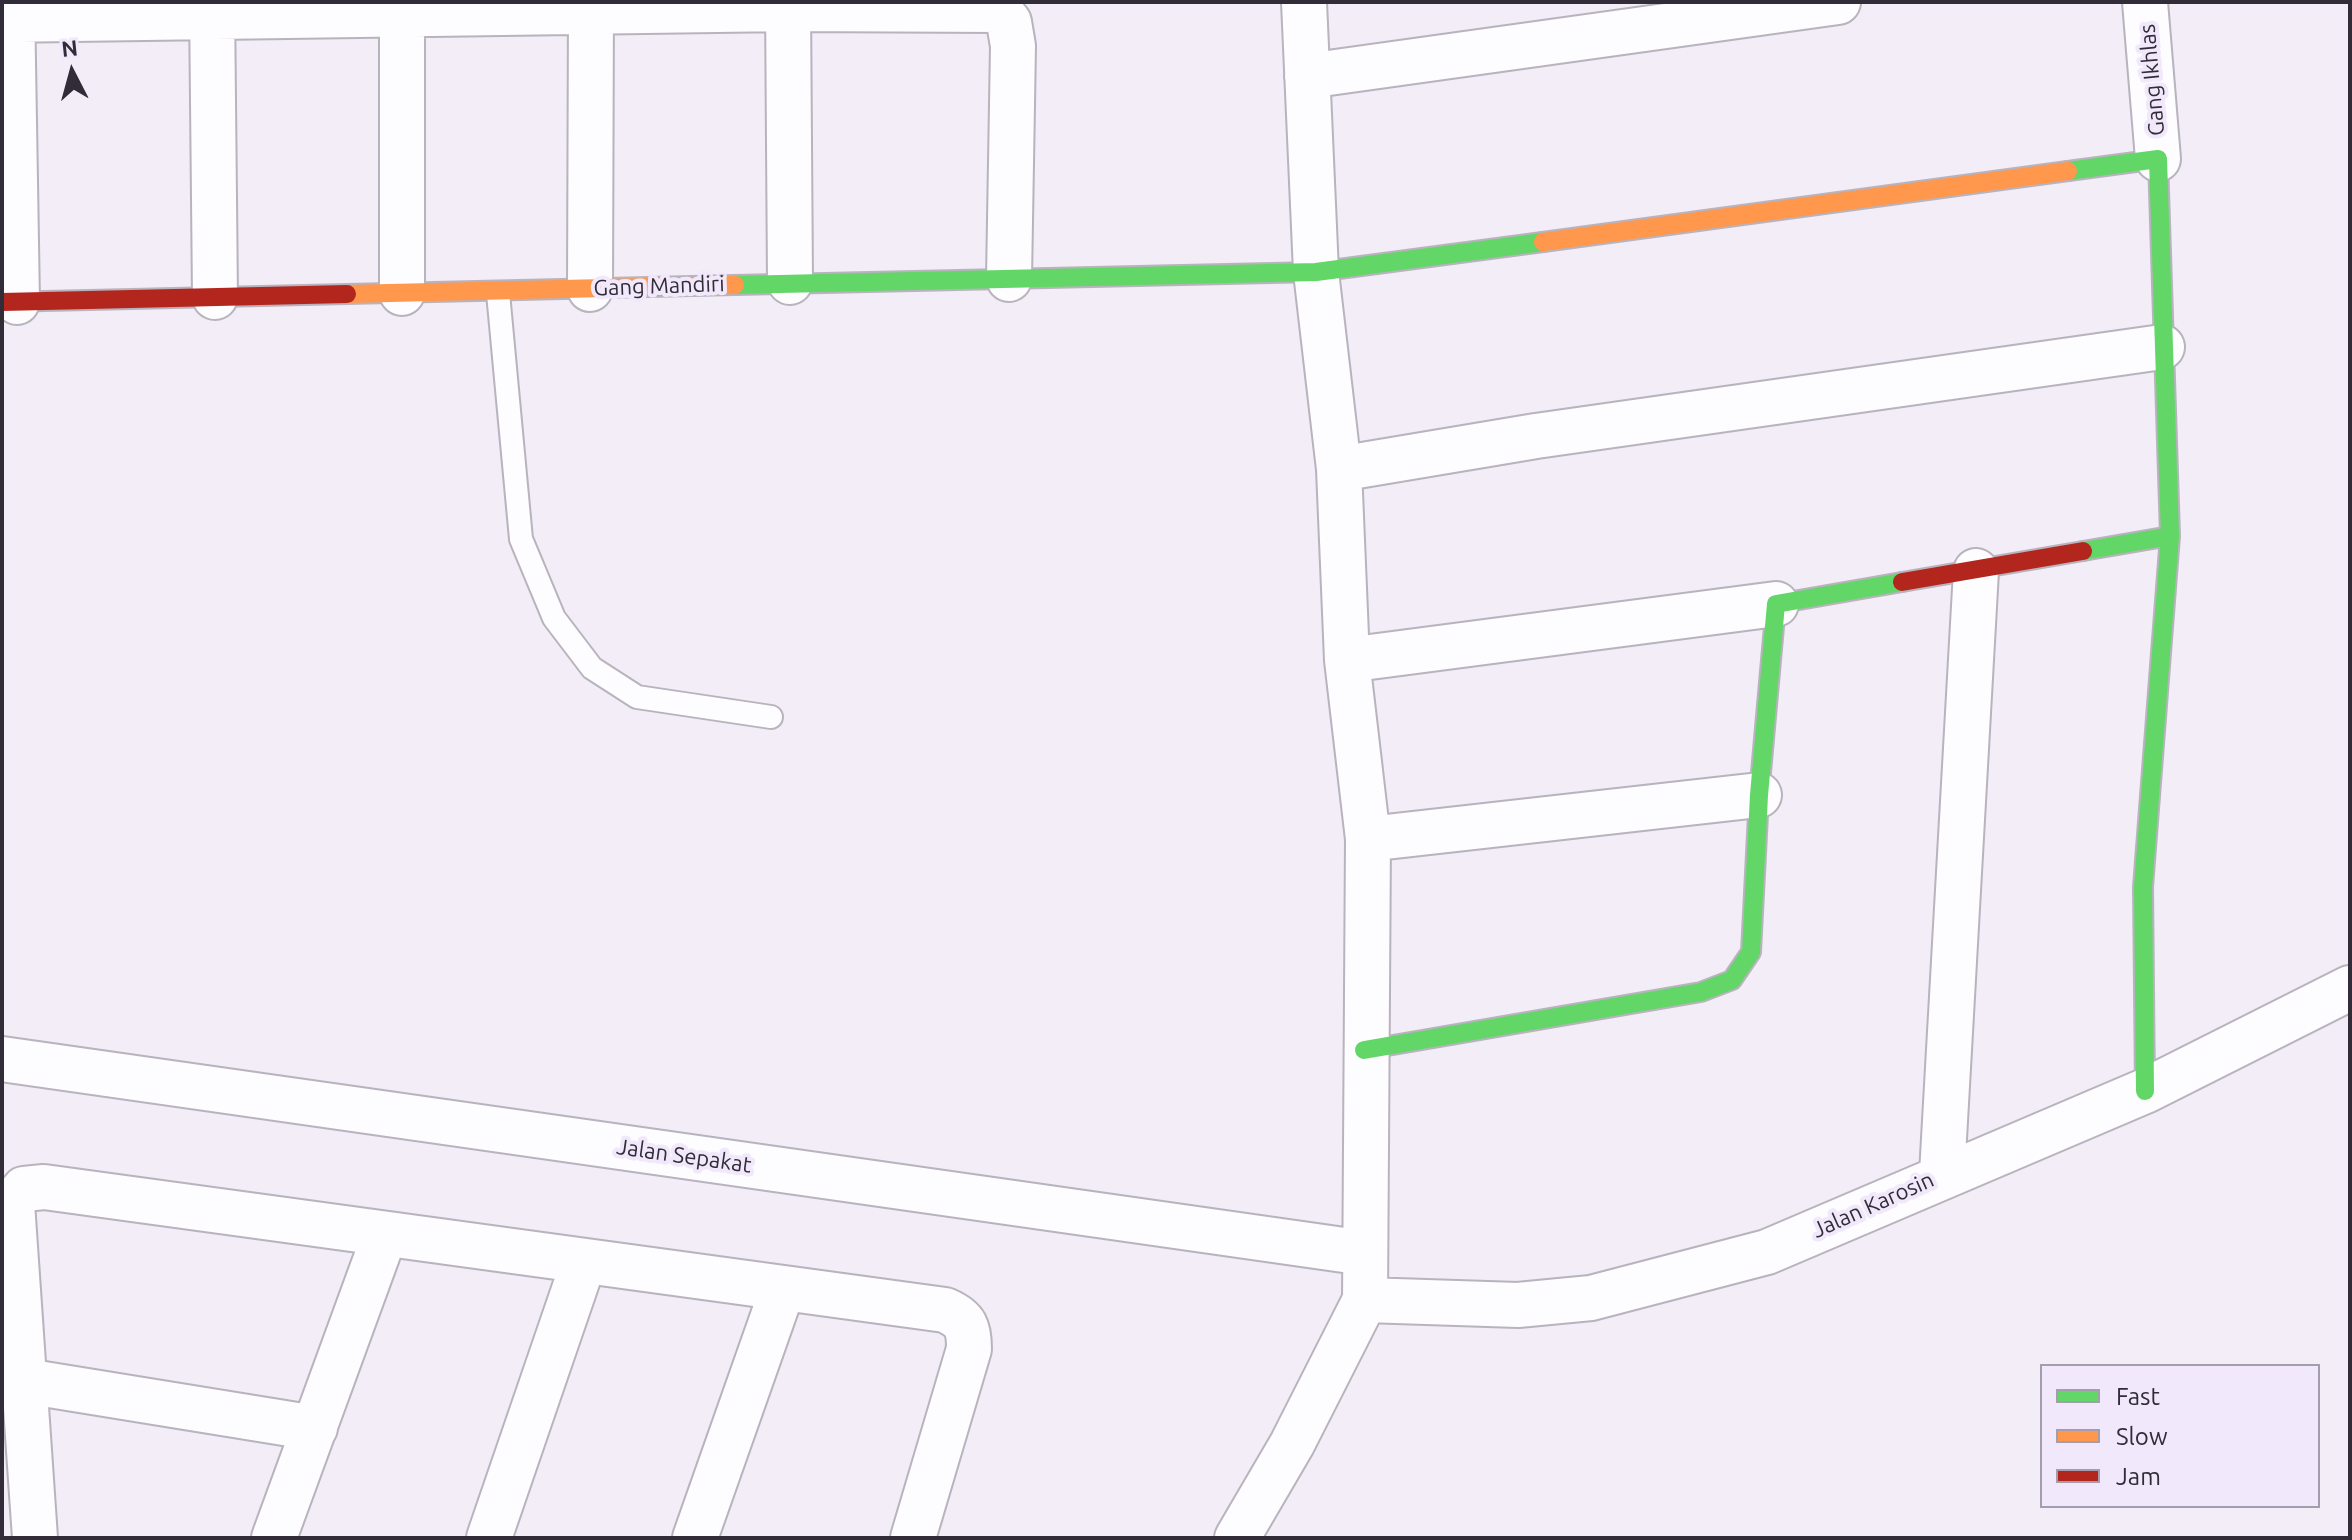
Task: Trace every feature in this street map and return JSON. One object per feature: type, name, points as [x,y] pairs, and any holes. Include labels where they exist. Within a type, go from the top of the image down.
[{"type":"street","points":[[1237,1538],[1292,1444],[1365,1300],[1364,1050],[1368,839],[1347,660],[1339,469],[1316,272],[1304,2]]},
{"type":"street","points":[[1307,76],[1838,2]]},
{"type":"street","name":"Gang Ikhlas","points":[[2145,2],[2158,159]]},
{"type":"street","points":[[788,5],[790,282]]},
{"type":"street","points":[[10,302],[9,14],[212,9],[788,5],[999,10],[1009,22],[1013,46],[1009,279]]},
{"type":"street","points":[[590,289],[591,7]]},
{"type":"street","points":[[402,8],[402,293]]},
{"type":"street","points":[[212,9],[215,297]]},
{"type":"street","points":[[2145,1091],[2143,887],[2170,536],[2158,159]]},
{"type":"street","name":"Gang Mandiri","points":[[10,302],[1316,272],[2158,159]]},
{"type":"street","points":[[1339,469],[1536,436],[2162,347]]},
{"type":"street","points":[[1347,660],[1776,604],[2170,536]]},
{"type":"street","points":[[1942,1174],[1976,571]]},
{"type":"street","points":[[1364,1050],[1728,985],[1742,974],[1751,952],[1759,795],[1776,604]]},
{"type":"street","points":[[1368,839],[1759,795]]},
{"type":"street","name":"Jalan Karosin","points":[[1365,1300],[1518,1305],[1591,1298],[1767,1252],[1942,1174],[2145,1091],[2350,988]]},
{"type":"street","name":"Jalan Sepakat","points":[[2,1059],[1365,1253]]},
{"type":"street","points":[[35,1538],[12,1203],[24,1189],[44,1187],[945,1310],[959,1316],[969,1329],[969,1349],[913,1538]]},
{"type":"street","points":[[274,1538],[385,1234]]},
{"type":"street","points":[[489,1538],[584,1261]]},
{"type":"street","points":[[695,1538],[783,1288]]},
{"type":"street","points":[[25,1381],[315,1428]]},
{"type":"lane","points":[[498,293],[521,539],[554,618],[592,668],[637,697],[771,717]]},
{"type":"traffic: fast","points":[[2068,171],[2158,159],[2170,536]]},
{"type":"traffic: fast","points":[[735,285],[1316,272],[1543,242]]},
{"type":"traffic: fast","points":[[2083,551],[2170,536],[2143,887],[2145,1091]]},
{"type":"traffic: fast","points":[[1364,1050],[1701,992],[1732,980],[1751,952],[1759,795],[1776,604],[1902,582]]},
{"type":"traffic: slow","points":[[1543,242],[2068,171]]},
{"type":"traffic: slow","points":[[347,294],[735,285]]},
{"type":"traffic: jam","points":[[2,302],[347,294]]},
{"type":"traffic: jam","points":[[1902,582],[2083,551]]}]
